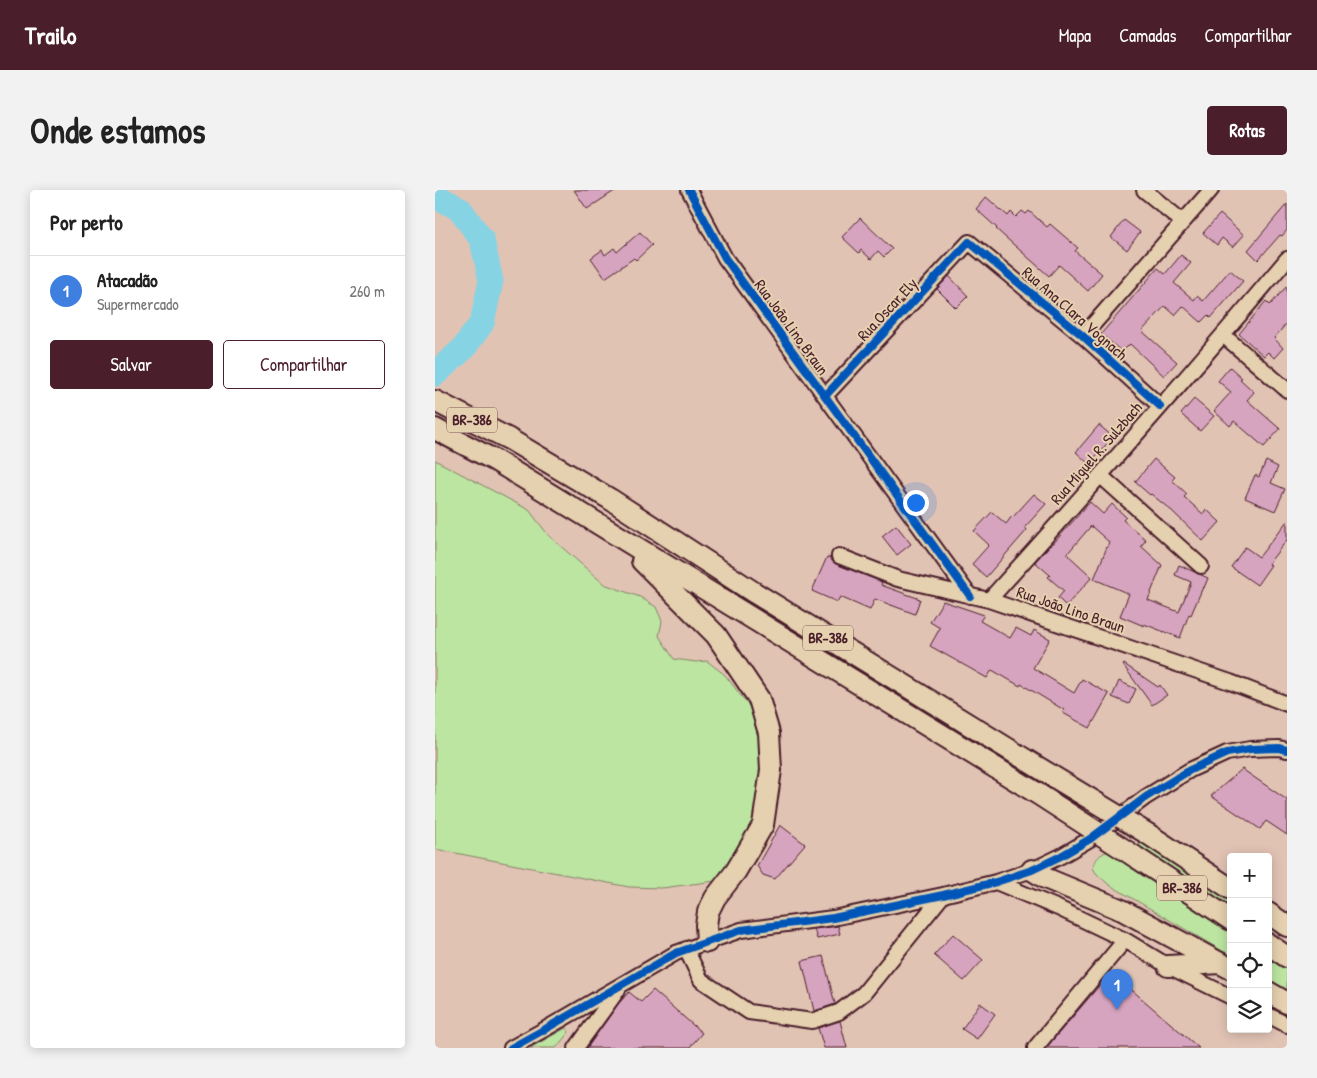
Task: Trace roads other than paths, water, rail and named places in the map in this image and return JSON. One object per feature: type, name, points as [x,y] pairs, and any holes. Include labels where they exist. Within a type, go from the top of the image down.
[{"type":"highway","name":"BR-386","points":[[435,401],[509,439],[610,499],[755,593],[1148,834],[1227,886]]},
{"type":"highway","name":"BR-386","points":[[435,429],[496,461],[1035,792],[1227,917]]},
{"type":"highway","points":[[617,536],[716,635],[759,699],[769,733],[771,770],[763,826],[736,871],[715,898],[708,912],[706,925],[707,942]]},
{"type":"highway","points":[[1032,870],[1045,878],[1122,910],[1226,966]]},
{"type":"highway","points":[[1272,916],[1287,926]]},
{"type":"highway","points":[[1272,947],[1287,957]]},
{"type":"highway","points":[[1168,966],[1226,966]]},
{"type":"highway","points":[[1272,994],[1287,1003]]},
{"type":"street","name":"Rua João Lino Braun","points":[[689,190],[725,258],[970,596],[989,600],[1281,701]]},
{"type":"street","points":[[1144,190],[1183,222]]},
{"type":"street","points":[[1083,336],[1211,190]]},
{"type":"street","name":"Rua Oscar Ely","points":[[825,396],[969,242]]},
{"type":"street","name":"Rua Ana Clara Vognach","points":[[969,242],[1083,336],[1160,406]]},
{"type":"street","name":"Rua Miguel R. Sulzbach","points":[[989,600],[1101,476],[1287,259]]},
{"type":"street","points":[[1223,335],[1287,390]]},
{"type":"street","points":[[1101,476],[1201,566]]},
{"type":"street","points":[[839,556],[898,580],[970,596]]},
{"type":"street","points":[[511,1048],[676,952],[741,930],[833,918],[996,882],[1032,870],[1061,856],[1090,839],[1146,797],[1190,770],[1227,753],[1279,748],[1287,750]]},
{"type":"street","points":[[996,882],[1058,908],[1125,940],[1168,966],[1227,995]]},
{"type":"street","points":[[686,949],[701,980],[749,1012],[812,1021],[839,1012],[864,993],[943,895]]},
{"type":"street","points":[[1035,1048],[1125,940]]},
{"type":"street","points":[[576,1048],[622,985]]},
{"type":"street","points":[[1272,1018],[1287,1025]]},
{"type":"waterway","points":[[435,196],[460,209],[482,240],[491,281],[482,323],[463,349],[435,374]]},
{"type":"place","name":"Atacadão","points":[[1117,1010]]}]
